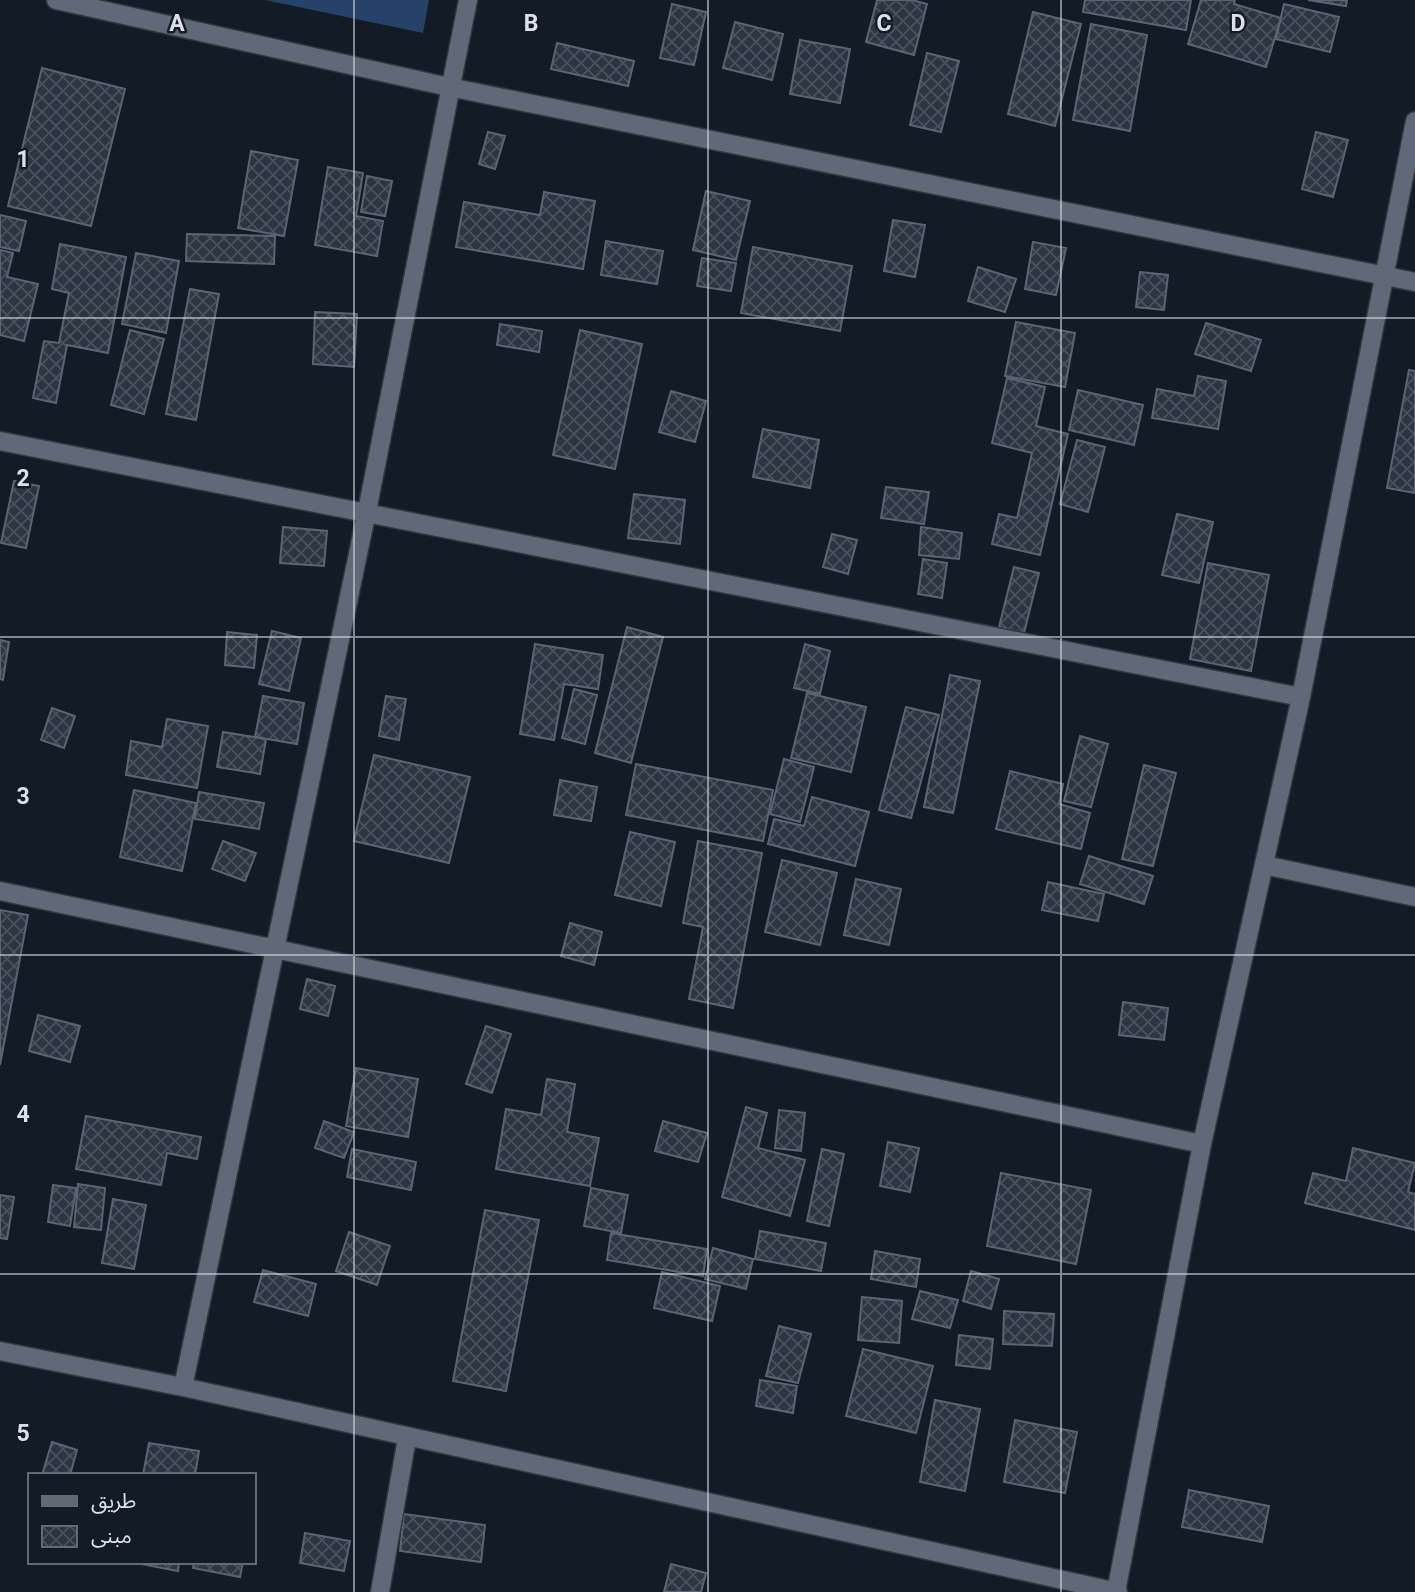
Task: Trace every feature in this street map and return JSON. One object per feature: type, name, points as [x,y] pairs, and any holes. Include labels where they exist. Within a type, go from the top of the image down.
[{"type":"street","points":[[56,0],[449,86],[1415,282]]},
{"type":"street","points":[[183,1387],[367,511],[468,0]]},
{"type":"street","points":[[0,1351],[183,1387],[1117,1592],[1202,1144],[1301,696],[1387,276],[1415,121]]},
{"type":"street","points":[[0,440],[1301,696]]},
{"type":"street","points":[[1265,865],[1415,897]]},
{"type":"street","points":[[0,891],[1202,1144]]},
{"type":"street","points":[[380,1592],[407,1438]]},
{"type":"shaded area","points":[[265,0],[429,0],[423,33]]},
{"type":"building","points":[[877,0],[912,0],[927,4],[914,55],[866,42]]},
{"type":"building","points":[[1085,0],[1191,0],[1186,30],[1083,12]]},
{"type":"building","points":[[1201,0],[1235,0],[1234,4],[1281,18],[1266,67],[1188,44]]},
{"type":"building","points":[[1308,0],[1347,0],[1346,6]]},
{"type":"building","points":[[672,4],[706,12],[694,65],[660,58]]},
{"type":"building","points":[[1284,4],[1339,17],[1330,52],[1276,39]]},
{"type":"building","points":[[1033,12],[1081,24],[1055,126],[1008,114]]},
{"type":"building","points":[[735,22],[783,34],[772,80],[723,68]]},
{"type":"building","points":[[1091,24],[1147,35],[1130,131],[1073,120]]},
{"type":"building","points":[[800,40],[850,49],[840,103],[790,94]]},
{"type":"building","points":[[557,43],[634,61],[628,86],[551,69]]},
{"type":"building","points":[[927,53],[959,61],[941,132],[910,125]]},
{"type":"building","points":[[42,68],[125,89],[91,226],[8,206]]},
{"type":"building","points":[[488,132],[505,136],[495,169],[479,164]]},
{"type":"building","points":[[1316,132],[1348,140],[1333,197],[1302,189]]},
{"type":"building","points":[[251,151],[298,160],[284,236],[238,228]]},
{"type":"building","points":[[328,167],[363,173],[356,216],[383,221],[377,256],[315,245]]},
{"type":"building","points":[[367,176],[392,181],[385,216],[361,212]]},
{"type":"building","points":[[706,191],[750,201],[736,260],[693,250]]},
{"type":"building","points":[[544,192],[595,201],[583,269],[456,247],[464,202],[540,215]]},
{"type":"building","points":[[0,215],[26,221],[19,251],[0,247]]},
{"type":"building","points":[[893,220],[925,225],[915,277],[884,271]]},
{"type":"building","points":[[187,234],[275,236],[274,264],[186,261]]},
{"type":"building","points":[[606,241],[663,251],[657,284],[601,275]]},
{"type":"building","points":[[1033,242],[1066,248],[1056,295],[1025,289]]},
{"type":"building","points":[[60,244],[126,257],[108,353],[67,345],[56,403],[33,398],[44,341],[59,343],[69,293],[52,289]]},
{"type":"building","points":[[753,247],[852,266],[840,331],[741,313]]},
{"type":"building","points":[[0,250],[13,253],[7,277],[38,284],[24,341],[0,335]]},
{"type":"building","points":[[136,253],[179,261],[166,333],[122,324]]},
{"type":"building","points":[[702,258],[736,263],[731,291],[697,286]]},
{"type":"building","points":[[978,267],[1016,279],[1005,312],[968,301]]},
{"type":"building","points":[[1140,272],[1168,275],[1164,310],[1136,307]]},
{"type":"building","points":[[190,289],[219,294],[196,420],[166,414]]},
{"type":"building","points":[[315,312],[357,314],[354,367],[313,364]]},
{"type":"building","points":[[1016,322],[1075,333],[1065,387],[1005,376]]},
{"type":"building","points":[[1206,323],[1261,340],[1251,371],[1195,354]]},
{"type":"building","points":[[500,324],[542,331],[539,352],[497,345]]},
{"type":"building","points":[[130,330],[164,339],[144,414],[111,405]]},
{"type":"building","points":[[580,330],[642,344],[615,469],[553,455]]},
{"type":"building","points":[[1409,370],[1415,371],[1415,493],[1387,488]]},
{"type":"building","points":[[1198,376],[1226,381],[1218,429],[1152,418],[1157,389],[1194,396]]},
{"type":"building","points":[[1007,378],[1045,387],[1036,426],[1068,434],[1040,555],[992,544],[999,514],[1017,518],[1032,453],[992,443]]},
{"type":"building","points":[[1078,390],[1143,405],[1134,445],[1069,430]]},
{"type":"building","points":[[671,391],[706,401],[695,442],[659,432]]},
{"type":"building","points":[[763,429],[819,440],[810,488],[753,477]]},
{"type":"building","points":[[1077,440],[1105,447],[1088,512],[1060,504]]},
{"type":"building","points":[[14,481],[39,486],[26,548],[1,543]]},
{"type":"building","points":[[886,487],[929,492],[924,524],[881,518]]},
{"type":"building","points":[[634,494],[685,500],[680,544],[628,538]]},
{"type":"building","points":[[1177,514],[1213,522],[1199,583],[1162,575]]},
{"type":"building","points":[[283,527],[327,531],[324,566],[280,563]]},
{"type":"building","points":[[921,527],[962,533],[959,559],[919,555]]},
{"type":"building","points":[[832,534],[857,540],[848,574],[823,567]]},
{"type":"building","points":[[923,559],[947,563],[942,598],[918,594]]},
{"type":"building","points":[[1208,563],[1269,575],[1251,671],[1190,659]]},
{"type":"building","points":[[1014,567],[1039,573],[1024,633],[999,627]]},
{"type":"building","points":[[627,627],[663,637],[631,763],[595,753]]},
{"type":"building","points":[[272,631],[301,638],[289,691],[259,684]]},
{"type":"building","points":[[227,632],[257,635],[254,668],[225,665]]},
{"type":"building","points":[[0,640],[9,642],[3,680],[0,679]]},
{"type":"building","points":[[535,644],[603,655],[598,689],[564,684],[554,740],[520,734]]},
{"type":"building","points":[[805,644],[830,651],[820,694],[794,688]]},
{"type":"building","points":[[950,675],[980,681],[953,813],[924,807]]},
{"type":"building","points":[[574,689],[597,695],[585,744],[562,738]]},
{"type":"building","points":[[807,693],[866,707],[851,772],[791,758]]},
{"type":"building","points":[[263,696],[304,703],[297,744],[255,737]]},
{"type":"building","points":[[386,696],[406,699],[399,740],[379,736]]},
{"type":"building","points":[[906,707],[939,715],[911,818],[879,810]]},
{"type":"building","points":[[52,708],[75,716],[64,748],[41,740]]},
{"type":"building","points":[[167,719],[208,726],[197,788],[126,775],[131,741],[162,747]]},
{"type":"building","points":[[223,732],[266,739],[260,774],[217,767]]},
{"type":"building","points":[[1080,736],[1108,744],[1091,807],[1064,801]]},
{"type":"building","points":[[374,755],[470,777],[449,863],[354,841]]},
{"type":"building","points":[[784,759],[814,767],[800,822],[770,814]]},
{"type":"building","points":[[636,764],[773,790],[763,841],[626,815]]},
{"type":"building","points":[[1144,765],[1176,773],[1153,866],[1122,859]]},
{"type":"building","points":[[1010,771],[1063,784],[1059,804],[1090,813],[1081,849],[996,829]]},
{"type":"building","points":[[560,780],[597,787],[591,821],[554,815]]},
{"type":"building","points":[[134,790],[196,803],[182,871],[120,857]]},
{"type":"building","points":[[199,792],[264,803],[259,829],[195,819]]},
{"type":"building","points":[[812,797],[869,812],[855,866],[768,844],[774,819],[804,826]]},
{"type":"building","points":[[630,832],[675,842],[661,906],[615,895]]},
{"type":"building","points":[[223,841],[256,853],[245,881],[212,869]]},
{"type":"building","points":[[698,841],[762,853],[733,1008],[689,999],[703,927],[683,923]]},
{"type":"building","points":[[1089,856],[1153,876],[1144,904],[1080,884]]},
{"type":"building","points":[[782,860],[837,873],[820,945],[765,932]]},
{"type":"building","points":[[856,879],[901,889],[889,945],[844,935]]},
{"type":"building","points":[[1048,882],[1104,894],[1098,921],[1042,910]]},
{"type":"building","points":[[0,910],[28,915],[0,1065]]},
{"type":"building","points":[[570,923],[602,932],[594,965],[561,956]]},
{"type":"building","points":[[307,979],[335,986],[328,1016],[300,1009]]},
{"type":"building","points":[[1123,1002],[1168,1008],[1164,1040],[1119,1035]]},
{"type":"building","points":[[38,1015],[80,1026],[70,1062],[29,1051]]},
{"type":"building","points":[[486,1026],[511,1034],[492,1093],[466,1084]]},
{"type":"building","points":[[356,1068],[418,1079],[408,1137],[346,1126]]},
{"type":"building","points":[[547,1079],[575,1084],[567,1132],[599,1138],[590,1186],[496,1169],[506,1109],[541,1115]]},
{"type":"building","points":[[746,1107],[767,1113],[758,1148],[805,1160],[790,1216],[722,1197]]},
{"type":"building","points":[[779,1110],[805,1113],[801,1151],[775,1148]]},
{"type":"building","points":[[86,1116],[201,1137],[197,1159],[167,1153],[161,1185],[76,1169]]},
{"type":"building","points":[[324,1121],[354,1132],[344,1158],[315,1148]]},
{"type":"building","points":[[663,1121],[707,1133],[698,1162],[655,1151]]},
{"type":"building","points":[[888,1142],[919,1148],[910,1192],[880,1186]]},
{"type":"building","points":[[1353,1148],[1415,1163],[1408,1192],[1415,1194],[1415,1230],[1305,1203],[1313,1173],[1346,1181]]},
{"type":"building","points":[[352,1149],[416,1162],[411,1190],[347,1177]]},
{"type":"building","points":[[822,1149],[844,1154],[829,1226],[807,1221]]},
{"type":"building","points":[[1001,1173],[1091,1190],[1076,1264],[987,1246]]},
{"type":"building","points":[[78,1184],[105,1188],[101,1230],[74,1227]]},
{"type":"building","points":[[53,1185],[76,1188],[70,1226],[48,1222]]},
{"type":"building","points":[[591,1188],[628,1195],[621,1233],[584,1226]]},
{"type":"building","points":[[0,1195],[14,1197],[7,1239],[0,1238]]},
{"type":"building","points":[[113,1199],[146,1205],[134,1269],[102,1263]]},
{"type":"building","points":[[485,1210],[539,1220],[506,1391],[453,1381]]},
{"type":"building","points":[[760,1231],[826,1243],[821,1271],[755,1259]]},
{"type":"building","points":[[349,1232],[390,1246],[377,1285],[336,1271]]},
{"type":"building","points":[[611,1233],[707,1249],[703,1276],[607,1260]]},
{"type":"building","points":[[713,1248],[753,1259],[746,1289],[705,1279]]},
{"type":"building","points":[[875,1251],[920,1259],[916,1287],[871,1279]]},
{"type":"building","points":[[263,1270],[316,1284],[308,1316],[254,1302]]},
{"type":"building","points":[[971,1271],[999,1279],[991,1309],[963,1301]]},
{"type":"building","points":[[662,1272],[720,1286],[712,1321],[654,1308]]},
{"type":"building","points":[[920,1291],[958,1300],[950,1328],[912,1319]]},
{"type":"building","points":[[862,1297],[902,1301],[899,1343],[858,1340]]},
{"type":"building","points":[[1004,1311],[1054,1314],[1052,1346],[1003,1344]]},
{"type":"building","points":[[779,1326],[811,1334],[798,1383],[766,1376]]},
{"type":"building","points":[[959,1335],[993,1339],[990,1369],[956,1365]]},
{"type":"building","points":[[863,1349],[933,1366],[916,1433],[846,1416]]},
{"type":"building","points":[[760,1380],[797,1386],[793,1413],[756,1406]]},
{"type":"building","points":[[935,1400],[980,1409],[965,1491],[920,1482]]},
{"type":"building","points":[[1015,1420],[1077,1432],[1065,1493],[1004,1482]]},
{"type":"building","points":[[52,1442],[77,1450],[71,1473],[43,1473]]},
{"type":"building","points":[[149,1443],[199,1451],[195,1473],[143,1473]]},
{"type":"building","points":[[1189,1490],[1269,1506],[1262,1542],[1182,1527]]},
{"type":"building","points":[[404,1514],[485,1525],[481,1562],[400,1551]]},
{"type":"building","points":[[305,1533],[350,1541],[344,1571],[300,1563]]},
{"type":"building","points":[[141,1564],[179,1564],[178,1571]]},
{"type":"building","points":[[194,1564],[243,1564],[240,1577],[193,1568]]},
{"type":"building","points":[[671,1564],[706,1573],[701,1592],[664,1592]]}]
